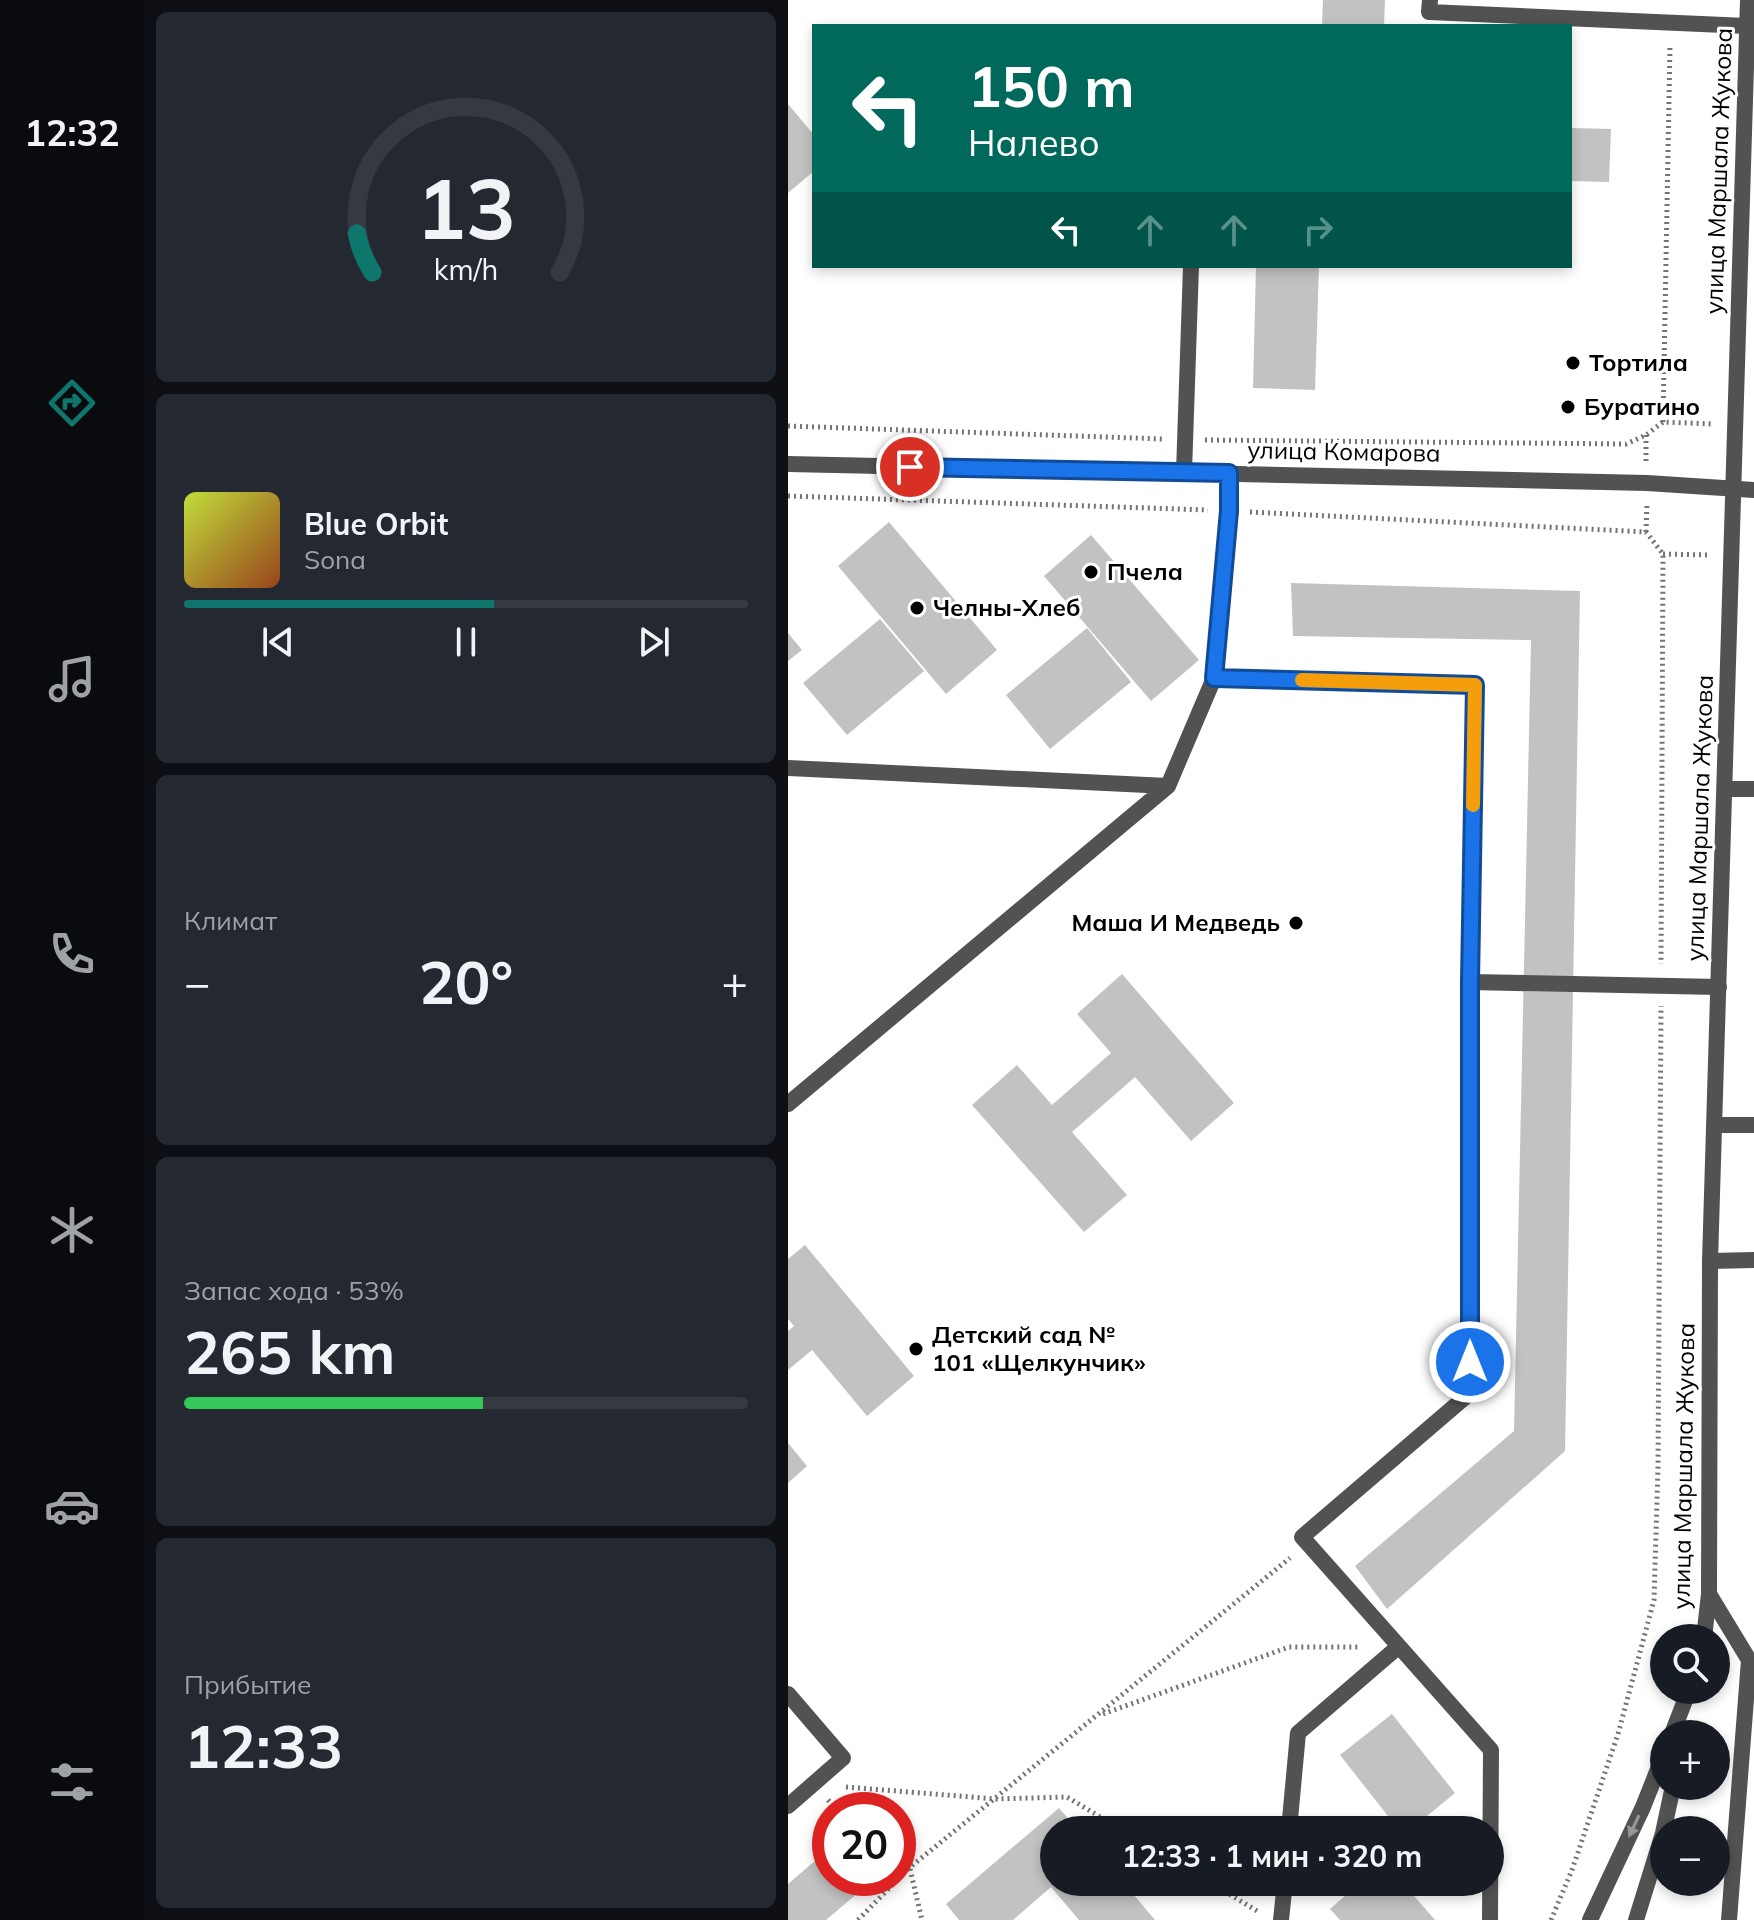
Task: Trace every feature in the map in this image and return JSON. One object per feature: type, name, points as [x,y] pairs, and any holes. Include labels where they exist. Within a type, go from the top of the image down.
[{"type":"street","points":[[1430,0],[1429,12],[1747,26]]},
{"type":"street","name":"улица Маршала Жукова","points":[[1706,1624],[1709,1594],[1710,1261],[1748,0]]},
{"type":"street","points":[[1184,472],[1191,268]]},
{"type":"street","name":"улица Комарова","points":[[788,464],[1647,483],[1754,490]]},
{"type":"street","points":[[788,1104],[1168,786],[1214,678],[1229,511],[1229,473]]},
{"type":"street","points":[[1214,678],[1475,685],[1470,982],[1470,1393],[1302,1537],[1491,1750],[1490,1920]]},
{"type":"street","points":[[788,768],[1168,786]]},
{"type":"street","points":[[1725,789],[1754,789]]},
{"type":"street","points":[[1470,982],[1719,987]]},
{"type":"street","points":[[1715,1125],[1754,1125]]},
{"type":"street","points":[[1710,1261],[1754,1260]]},
{"type":"street","points":[[1709,1594],[1752,1660],[1729,1920]]},
{"type":"street","points":[[1290,1816],[1298,1733],[1398,1647]]},
{"type":"street","points":[[788,1694],[843,1758],[788,1806]]},
{"type":"street","points":[[1590,1920],[1650,1789]]},
{"type":"street","points":[[1636,1920],[1670,1800]]},
{"type":"street","points":[[1281,1920],[1284,1896]]},
{"type":"path","points":[[1663,422],[1670,23]]},
{"type":"path","points":[[788,426],[1185,440],[1626,444],[1646,435],[1663,422],[1733,424]]},
{"type":"path","points":[[916,1864],[1308,1543]]},
{"type":"path","points":[[1098,1716],[1289,1647],[1398,1647]]},
{"type":"path","points":[[813,1784],[996,1799],[1067,1797],[1099,1816]]},
{"type":"path","points":[[916,1894],[922,1920]]},
{"type":"path","points":[[858,1920],[881,1896]]},
{"type":"path","points":[[1232,1896],[1272,1920]]},
{"type":"building","points":[[1323,0],[1385,0],[1384,24],[1322,24]]},
{"type":"building","points":[[788,104],[812,133],[812,173],[788,193]]},
{"type":"building","points":[[1572,128],[1611,129],[1609,182],[1572,181]]},
{"type":"building","points":[[1256,268],[1319,268],[1315,390],[1253,388]]},
{"type":"building","name":"Челны-Хлеб","points":[[889,522],[997,650],[946,694],[838,566]]},
{"type":"building","points":[[1091,535],[1199,660],[1151,701],[1044,576]]},
{"type":"building","points":[[1291,583],[1580,591],[1565,1451],[1387,1609],[1355,1566],[1514,1431],[1531,640],[1293,636]]},
{"type":"building","points":[[880,619],[924,671],[847,735],[803,683]]},
{"type":"building","points":[[1087,628],[1131,682],[1050,749],[1006,695]]},
{"type":"building","points":[[788,633],[802,650],[788,661]]},
{"type":"building","points":[[1122,974],[1234,1103],[1191,1141],[1135,1077],[1072,1132],[1127,1195],[1084,1232],[972,1105],[1017,1065],[1052,1105],[1111,1053],[1077,1014]]},
{"type":"building","points":[[805,1245],[914,1376],[867,1416],[812,1350],[788,1370],[788,1331],[794,1326],[788,1319],[788,1259]]},
{"type":"building","points":[[788,1443],[807,1466],[788,1483]]},
{"type":"building","points":[[1392,1714],[1455,1793],[1427,1816],[1388,1816],[1340,1755]]},
{"type":"building","points":[[1059,1808],[1066,1816],[1050,1816]]},
{"type":"building","points":[[1040,1824],[1041,1896],[1013,1920],[959,1920],[946,1904]]},
{"type":"building","points":[[812,1863],[812,1896],[854,1896],[826,1920],[788,1920],[788,1884]]},
{"type":"building","points":[[1059,1896],[1135,1896],[1155,1920],[1079,1920]]},
{"type":"building","points":[[1345,1896],[1414,1896],[1435,1920],[1340,1920],[1330,1909]]},
{"type":"slow traffic","points":[[1302,680],[1475,685],[1473,805]]},
{"type":"place","name":"Тортила","points":[[1573,363]]},
{"type":"place","name":"Буратино","points":[[1568,407]]},
{"type":"place","name":"Пчела","points":[[1091,572]]},
{"type":"place","name":"Челны-Хлеб","points":[[917,608]]},
{"type":"place","name":"Маша И Медведь","points":[[1296,923]]},
{"type":"place","name":"Детский сад № 101 «Щелкунчик»","points":[[916,1349]]},
{"type":"route","points":[[910,467],[1229,473],[1229,511],[1214,678],[1475,685],[1470,982],[1470,1362]]}]
